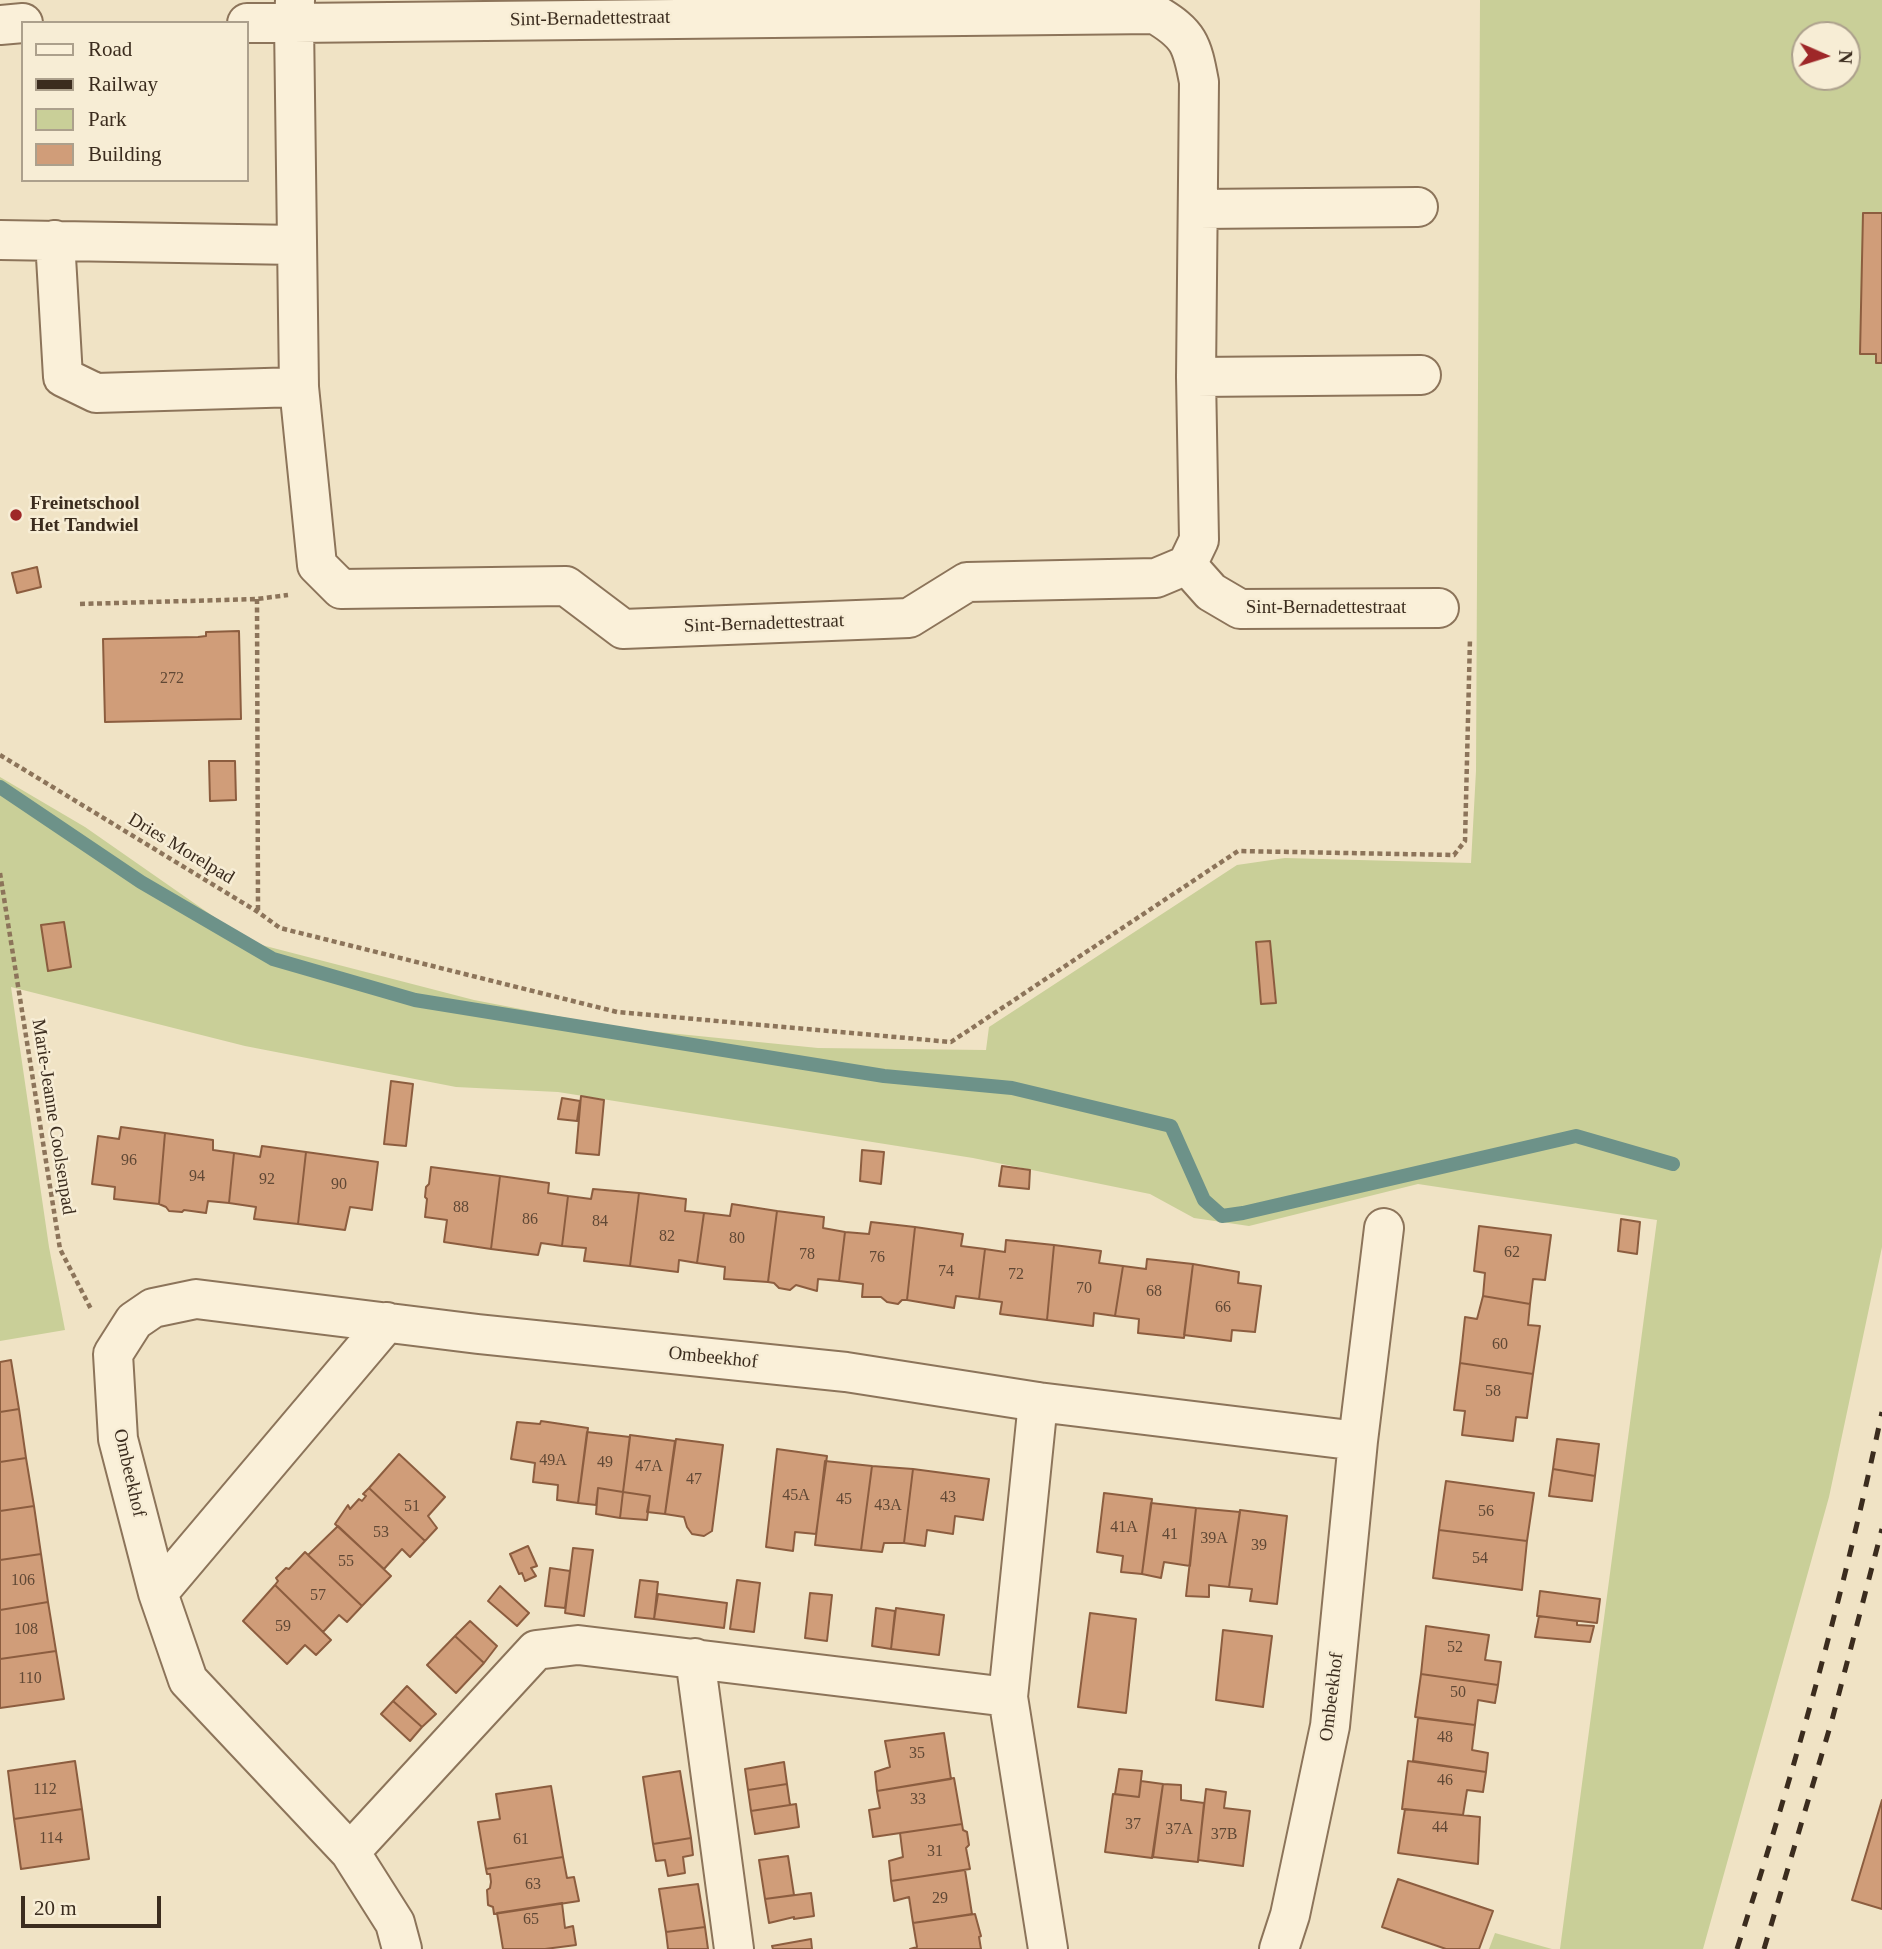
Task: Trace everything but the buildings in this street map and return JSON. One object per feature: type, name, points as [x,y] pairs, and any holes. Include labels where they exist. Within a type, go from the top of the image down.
[{"type":"street","name":"Sint-Bernadettestraat","points":[[248,23],[295,11],[1155,7],[1177,27],[1193,50],[1199,82],[1196,377],[1199,540],[1187,565],[1156,578],[967,582],[909,618],[623,629],[566,586],[341,589]]},
{"type":"street","points":[[295,11],[299,387],[317,565],[341,589]]},
{"type":"street","points":[[0,25],[21,23]]},
{"type":"street","points":[[1199,209],[1418,207]]},
{"type":"street","points":[[0,240],[297,245]]},
{"type":"street","points":[[55,240],[63,377],[96,394],[299,387]]},
{"type":"street","points":[[1196,377],[1421,375]]},
{"type":"street","name":"Sint-Bernadettestraat","points":[[1187,565],[1211,592],[1240,609],[1438,608]]},
{"type":"street","name":"Ombeekhof","points":[[1279,1949],[1290,1915],[1330,1726],[1358,1441],[1384,1228]]},
{"type":"street","name":"Ombeekhof","points":[[402,1949],[395,1923],[350,1852],[188,1680],[159,1593],[118,1439],[113,1354],[134,1321],[153,1308],[197,1299],[478,1334],[846,1372],[1038,1402],[1358,1441]]},
{"type":"street","points":[[159,1593],[387,1322]]},
{"type":"street","points":[[1038,1402],[1008,1697],[1048,1949]]},
{"type":"street","points":[[350,1852],[536,1650],[578,1645],[1008,1697]]},
{"type":"street","points":[[695,1658],[734,1949]]},
{"type":"path","points":[[80,604],[257,599],[341,589]]},
{"type":"path","name":"Dries Morelpad","points":[[257,599],[258,912]]},
{"type":"path","points":[[258,912],[280,928],[617,1012],[951,1042],[1238,850],[1454,855],[1465,841],[1470,610],[1438,608]]},
{"type":"path","name":"Dries Morelpad","points":[[0,755],[258,912]]},
{"type":"path","name":"Marie-Jeanne Coolsenpad","points":[[0,873],[60,1249],[113,1354]]},
{"type":"green space","points":[[1480,0],[1882,0],[1882,1247],[1829,1497],[1703,1949],[1560,1949],[1657,1220],[1418,1184],[1249,1226],[1194,1218],[1150,1194],[973,1158],[558,1092],[456,1087],[245,1046],[11,987],[49,1247],[65,1330],[0,1341],[0,777],[85,827],[250,942],[474,1000],[619,1028],[818,1048],[986,1050],[989,1027],[1237,865],[1285,858],[1471,863],[1476,771]]},
{"type":"green space","points":[[1495,1933],[1552,1949],[1489,1949]]},
{"type":"waterway","points":[[0,787],[141,882],[273,959],[415,1000],[884,1076],[1012,1088],[1171,1126],[1204,1200],[1222,1216],[1576,1136],[1673,1164]]},
{"type":"railway","points":[[1737,1949],[1817,1682],[1882,1412]]},
{"type":"railway","points":[[1764,1949],[1832,1720],[1882,1529]]},
{"type":"place","name":"Freinetschool Het Tandwiel","points":[[16,515]]}]
